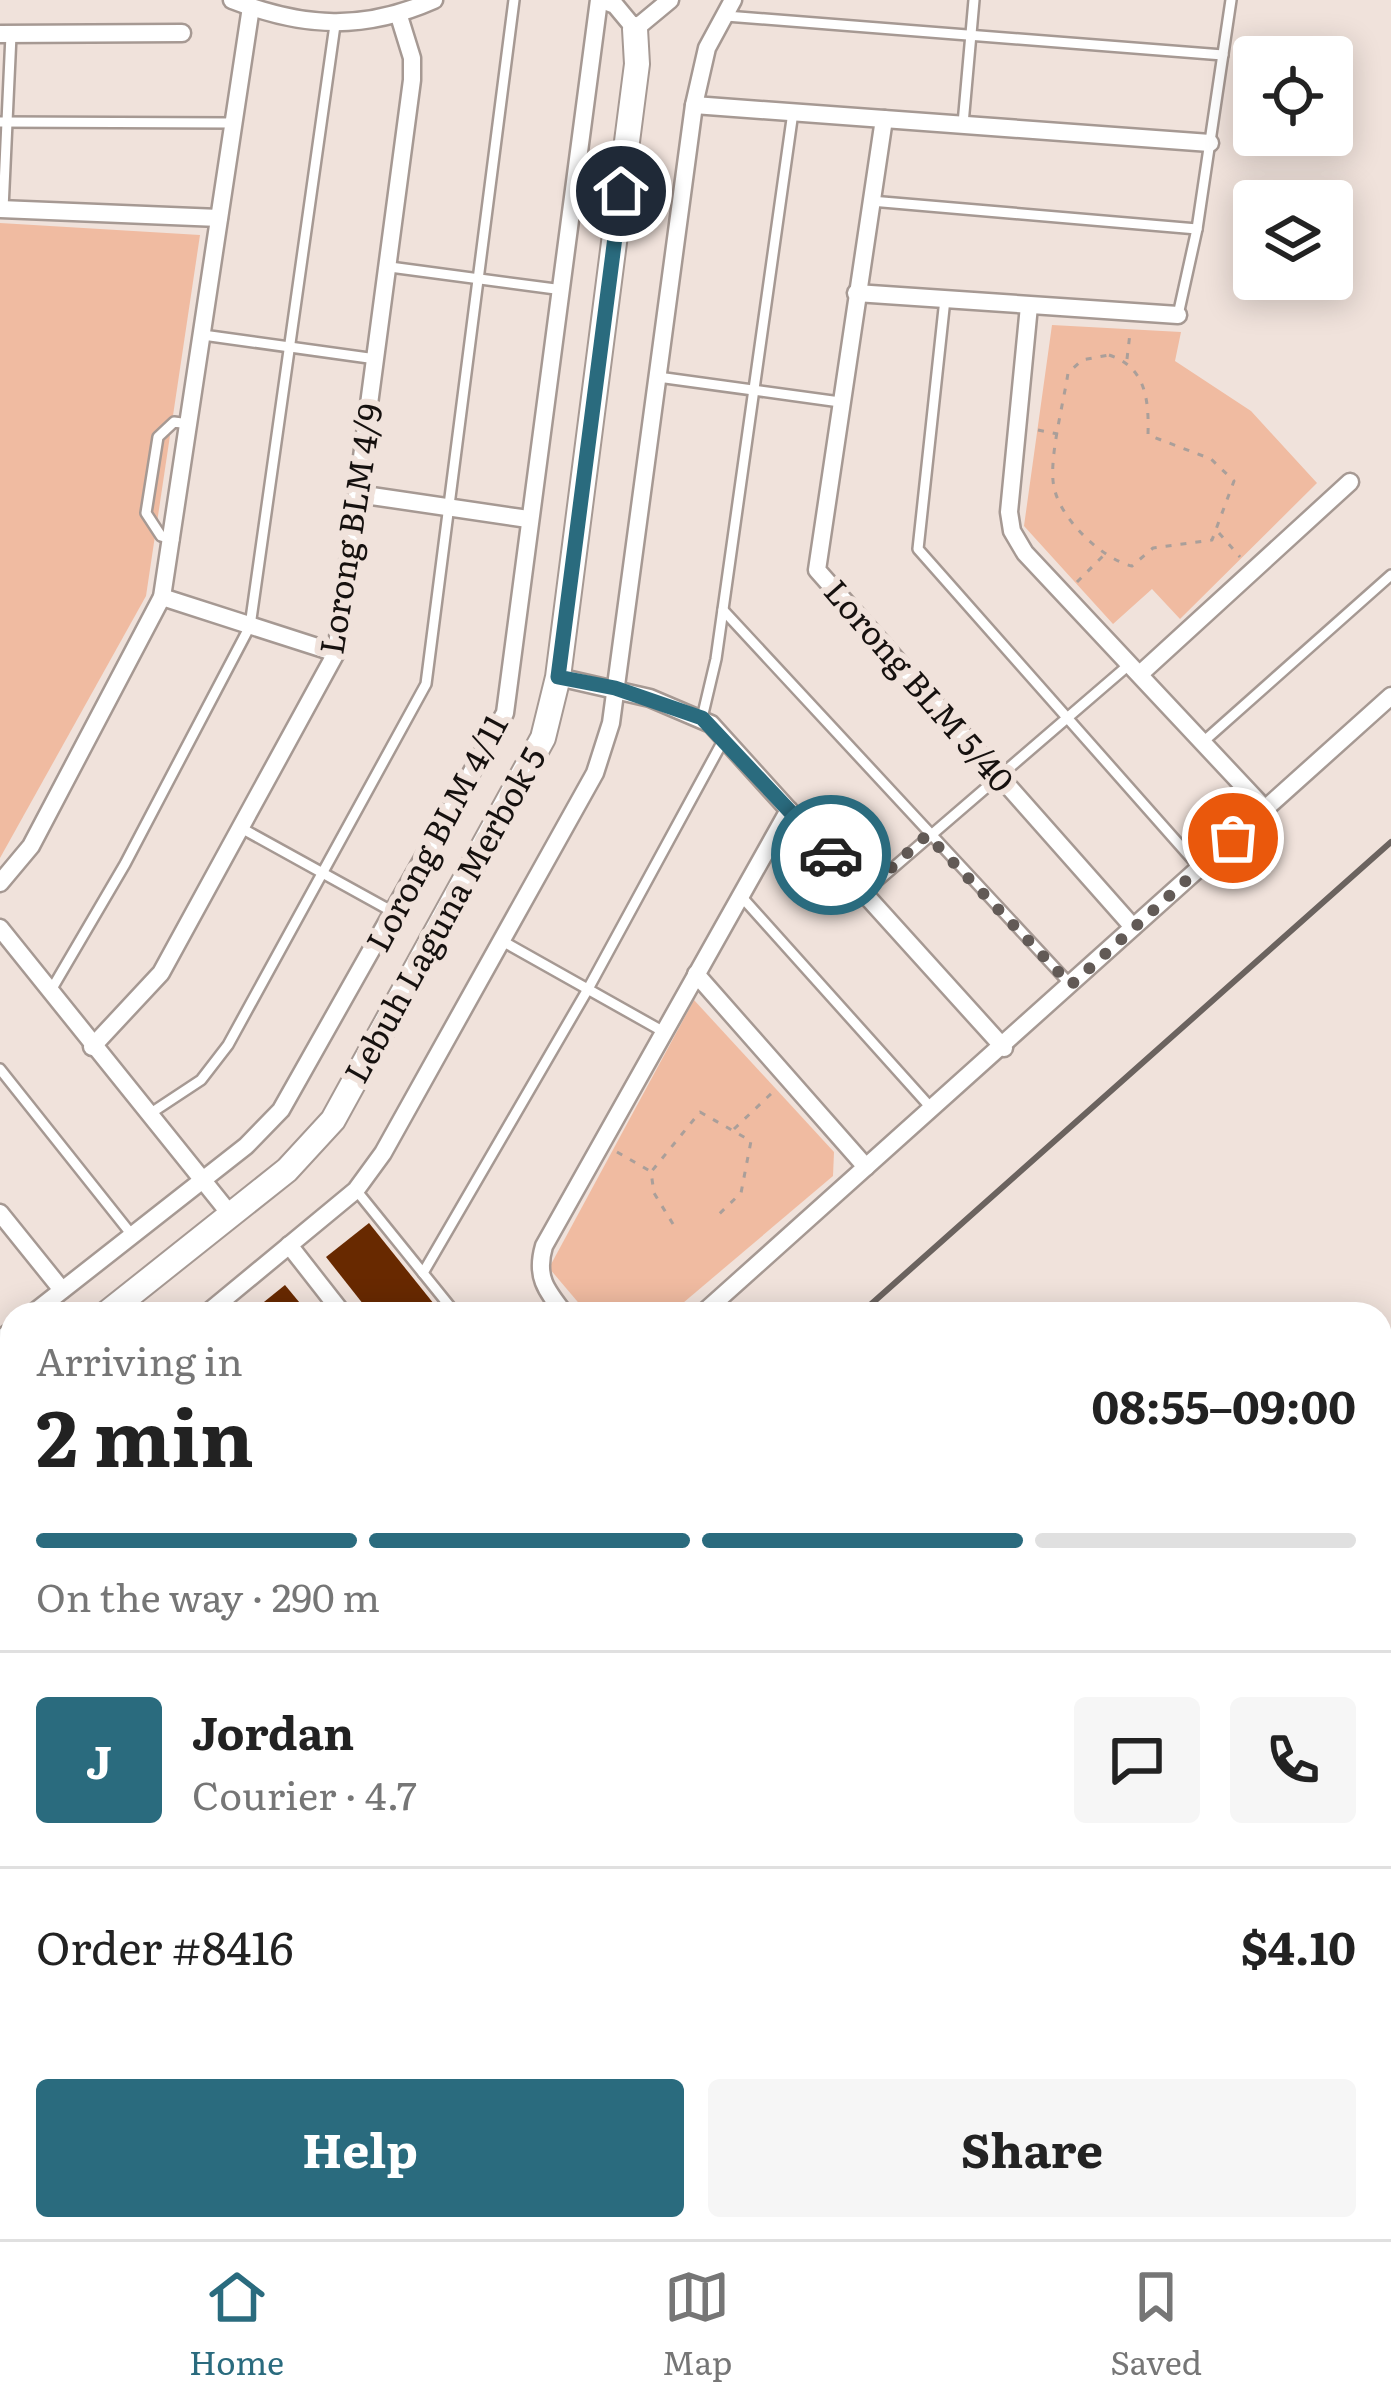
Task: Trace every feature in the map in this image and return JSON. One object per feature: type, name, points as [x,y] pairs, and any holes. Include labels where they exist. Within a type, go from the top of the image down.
[{"type":"street","points":[[232,0],[335,26],[399,16],[434,0]]},
{"type":"street","points":[[600,0],[615,5],[635,29],[670,0]]},
{"type":"street","name":"Lorong BLM 4/11","points":[[47,1302],[202,1180],[281,1110],[505,713],[600,0]]},
{"type":"street","name":"Lebuh Laguna Merbok 5","points":[[233,1302],[289,1245],[356,1190],[383,1153],[596,772],[615,688],[694,105],[707,48],[733,0]]},
{"type":"street","points":[[0,883],[31,846],[162,597],[250,7]]},
{"type":"street","name":"Lorong BLM 4/9","points":[[92,1047],[160,974],[336,653],[412,80],[412,58],[399,16]]},
{"type":"street","name":"Lebuh Laguna Merbok 5","points":[[121,1302],[287,1170],[333,1120],[543,738],[558,677],[638,64],[635,29]]},
{"type":"street","points":[[5,34],[182,33]]},
{"type":"street","points":[[694,105],[1210,143]]},
{"type":"street","name":"Lorong BLM 5/40","points":[[884,119],[817,570],[1133,927]]},
{"type":"street","points":[[2,209],[219,218]]},
{"type":"street","points":[[856,293],[1178,315]]},
{"type":"street","points":[[1029,306],[1012,531],[1064,594],[1265,809]]},
{"type":"street","points":[[1136,669],[1253,572],[1350,482]]},
{"type":"street","points":[[358,494],[528,519]]},
{"type":"street","points":[[162,597],[336,653]]},
{"type":"street","points":[[558,677],[615,688],[702,718],[1004,1048]]},
{"type":"street","points":[[715,1302],[1004,1048],[1391,696]]},
{"type":"street","points":[[555,1302],[544,1288],[538,1268],[544,1246],[789,810]]},
{"type":"street","points":[[0,928],[230,1214]]},
{"type":"street","points":[[696,974],[866,1167]]},
{"type":"street","points":[[0,1213],[62,1290]]},
{"type":"street","points":[[289,1245],[334,1302]]},
{"type":"lane","points":[[148,1115],[214,1067],[421,700],[514,0]]},
{"type":"lane","points":[[963,124],[974,0]]},
{"type":"lane","points":[[1178,315],[1197,229],[1231,0]]},
{"type":"lane","points":[[722,16],[1223,55]]},
{"type":"lane","points":[[50,992],[148,822],[250,626],[335,26]]},
{"type":"lane","points":[[2,209],[5,34]]},
{"type":"lane","points":[[702,718],[723,610],[750,389],[794,112]]},
{"type":"lane","points":[[4,122],[233,123]]},
{"type":"lane","points":[[871,201],[1197,229]]},
{"type":"lane","points":[[390,267],[564,290]]},
{"type":"lane","points":[[945,299],[918,549],[1200,868]]},
{"type":"lane","points":[[203,335],[377,359]]},
{"type":"lane","points":[[658,377],[840,402]]},
{"type":"lane","points":[[174,540],[161,536],[146,513],[158,437],[174,422],[190,425]]},
{"type":"lane","points":[[1204,742],[1391,574]]},
{"type":"lane","points":[[723,610],[743,625],[927,835],[1071,985]]},
{"type":"lane","points":[[865,892],[927,835],[1136,669]]},
{"type":"lane","points":[[423,1273],[589,989],[724,739]]},
{"type":"lane","points":[[243,829],[395,913]]},
{"type":"lane","points":[[740,895],[933,1110]]},
{"type":"lane","points":[[504,942],[664,1032]]},
{"type":"lane","points":[[0,1069],[132,1235]]},
{"type":"lane","points":[[356,1190],[446,1302]]},
{"type":"path","points":[[1127,361],[1095,357],[1068,373],[1053,486],[1082,532],[1106,554],[1132,566],[1153,548],[1195,546],[1217,531],[1234,481],[1211,459],[1148,435],[1148,403],[1127,361],[1132,314]]},
{"type":"path","points":[[1019,426],[1060,434]]},
{"type":"path","points":[[1217,531],[1253,572]]},
{"type":"path","points":[[1064,594],[1106,554]]},
{"type":"path","points":[[733,1130],[788,1077]]},
{"type":"path","points":[[673,1224],[654,1193],[651,1172],[700,1112],[752,1142],[741,1193],[716,1217]]},
{"type":"path","points":[[602,1143],[651,1172]]},
{"type":"shaded area","points":[[0,223],[200,235],[146,596],[0,858]]},
{"type":"shaded area","points":[[1052,325],[1181,332],[1175,361],[1251,411],[1317,483],[1180,619],[1152,589],[1113,624],[1024,526]]},
{"type":"shaded area","points":[[694,1000],[834,1152],[833,1176],[684,1302],[578,1302],[549,1268]]},
{"type":"building","points":[[369,1223],[432,1302],[362,1302],[326,1257]]},
{"type":"building","points":[[285,1285],[299,1302],[264,1302]]},
{"type":"railway","points":[[874,1302],[1391,842]]},
{"type":"way so far","points":[[831,855],[865,892],[927,835],[1071,985],[1233,838]]},
{"type":"route","points":[[621,191],[558,677],[615,688],[702,718],[831,855]]}]
